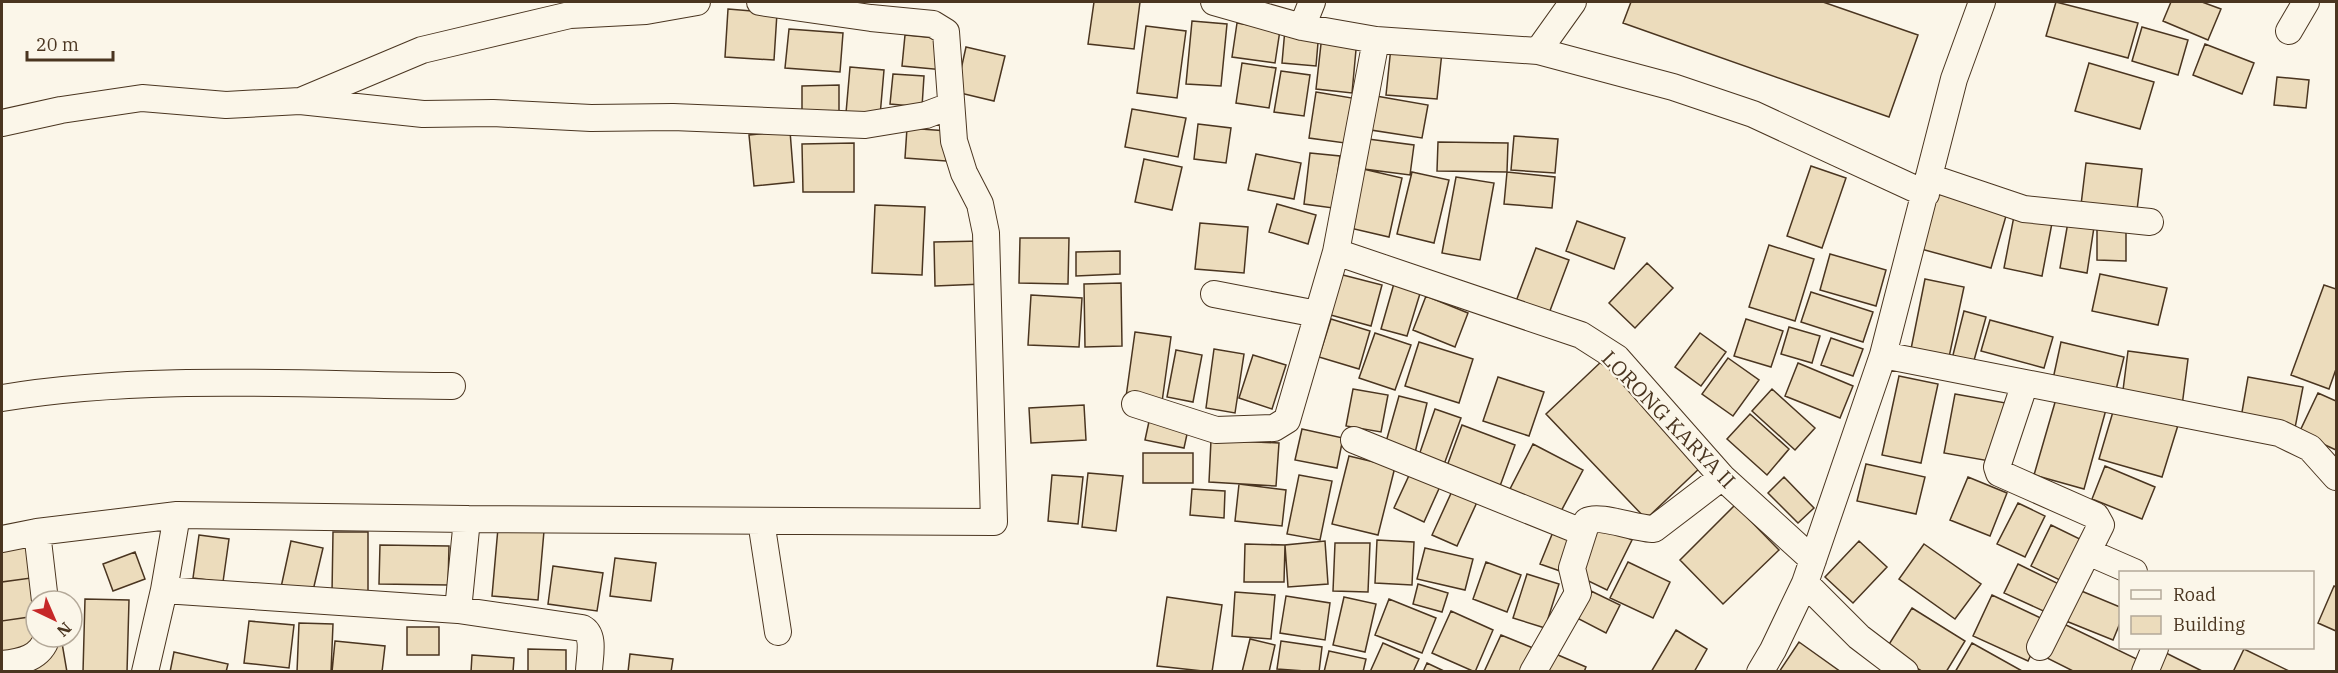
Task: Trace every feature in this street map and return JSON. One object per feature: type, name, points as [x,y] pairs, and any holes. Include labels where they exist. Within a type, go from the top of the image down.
[{"type":"street","points":[[300,101],[422,50],[570,15],[646,11],[697,2]]},
{"type":"street","points":[[2,539],[38,532],[177,514],[467,519],[994,522],[986,232],[980,204],[958,157],[950,106],[947,37],[939,26],[760,2]]},
{"type":"street","points":[[1214,2],[1302,27],[1376,40],[1538,51],[1673,87],[1733,107],[1928,185],[2024,209],[2150,222]]},
{"type":"street","points":[[1302,27],[1312,2]]},
{"type":"street","points":[[1538,51],[1573,2]]},
{"type":"street","points":[[1760,672],[1773,650],[1809,572],[1883,355],[1954,79],[1982,2]]},
{"type":"street","points":[[2289,31],[2306,2]]},
{"type":"street","points":[[1135,404],[1216,430],[1279,427],[1287,420],[1336,252],[1376,40]]},
{"type":"street","points":[[2,123],[72,108],[142,98],[226,105],[300,101],[423,114],[493,113],[591,118],[673,117],[865,125],[926,115],[950,106]]},
{"type":"street","name":"LORONG KARYA II","points":[[1336,252],[1581,335],[1617,358],[1809,572],[1859,637],[1905,672]]},
{"type":"street","points":[[1214,294],[1317,314]]},
{"type":"street","points":[[1883,355],[2279,433],[2310,448],[2337,477]]},
{"type":"street","points":[[2025,383],[1997,470],[2004,477],[2096,516],[2101,525],[2040,647]]},
{"type":"street","points":[[2,398],[76,390],[199,384],[452,386]]},
{"type":"street","points":[[1354,440],[1581,532]]},
{"type":"street","points":[[1533,672],[1578,593],[1572,568],[1581,532],[1587,521],[1595,518],[1643,529],[1654,529],[1664,524],[1722,477]]},
{"type":"street","points":[[146,672],[164,590],[177,514]]},
{"type":"street","points":[[458,610],[467,519]]},
{"type":"street","points":[[761,521],[778,632]]},
{"type":"street","points":[[38,532],[44,589]]},
{"type":"street","points":[[2088,552],[2130,571]]},
{"type":"street","points":[[164,590],[458,610],[585,629],[590,638],[589,672]]},
{"type":"street","points":[[2,664],[18,662],[35,655],[41,649]]},
{"type":"street","points":[[2145,672],[2156,649]]},
{"type":"building","points":[[1094,2],[1140,2],[1134,49],[1088,44]]},
{"type":"building","points":[[1631,2],[1823,2],[1918,35],[1889,117],[1623,23]]},
{"type":"building","points":[[2056,2],[2138,23],[2128,58],[2046,36]]},
{"type":"building","points":[[2171,2],[2202,2],[2221,9],[2208,40],[2163,21]]},
{"type":"building","points":[[728,9],[777,13],[774,60],[725,57]]},
{"type":"building","points":[[1192,21],[1227,24],[1221,86],[1186,84]]},
{"type":"building","points":[[1237,23],[1280,30],[1275,63],[1232,57]]},
{"type":"building","points":[[1146,26],[1186,31],[1177,98],[1137,93]]},
{"type":"building","points":[[2142,27],[2188,40],[2178,75],[2132,61]]},
{"type":"building","points":[[789,29],[843,33],[840,72],[785,68]]},
{"type":"building","points":[[1285,29],[1319,31],[1316,66],[1282,63]]},
{"type":"building","points":[[905,35],[946,39],[944,70],[902,66]]},
{"type":"building","points":[[1322,35],[1357,39],[1352,93],[1316,89]]},
{"type":"building","points":[[2205,44],[2254,63],[2242,94],[2193,75]]},
{"type":"building","points":[[966,47],[1005,56],[994,101],[956,92]]},
{"type":"building","points":[[1391,47],[1442,52],[1437,99],[1386,95]]},
{"type":"building","points":[[1242,63],[1276,68],[1269,108],[1236,103]]},
{"type":"building","points":[[2089,63],[2154,82],[2140,129],[2075,111]]},
{"type":"building","points":[[850,67],[884,70],[880,116],[846,113]]},
{"type":"building","points":[[1281,71],[1310,75],[1304,116],[1274,112]]},
{"type":"building","points":[[893,74],[924,76],[922,107],[890,104]]},
{"type":"building","points":[[2277,77],[2309,80],[2306,108],[2274,105]]},
{"type":"building","points":[[839,85],[839,114],[802,115],[802,86]]},
{"type":"building","points":[[1316,92],[1352,98],[1345,143],[1309,138]]},
{"type":"building","points":[[1376,96],[1428,105],[1422,138],[1371,130]]},
{"type":"building","points":[[1132,109],[1186,118],[1178,157],[1125,147]]},
{"type":"building","points":[[1198,124],[1231,128],[1226,163],[1194,159]]},
{"type":"building","points":[[907,128],[948,131],[946,161],[905,158]]},
{"type":"building","points":[[790,131],[794,182],[754,186],[749,135]]},
{"type":"building","points":[[1514,136],[1558,139],[1555,173],[1511,170]]},
{"type":"building","points":[[1368,139],[1414,145],[1410,175],[1364,169]]},
{"type":"building","points":[[1438,142],[1508,143],[1507,172],[1437,171]]},
{"type":"building","points":[[854,143],[854,192],[803,192],[802,144]]},
{"type":"building","points":[[1310,153],[1340,156],[1333,208],[1304,204]]},
{"type":"building","points":[[1256,154],[1301,163],[1294,199],[1248,190]]},
{"type":"building","points":[[1144,159],[1182,167],[1172,210],[1135,202]]},
{"type":"building","points":[[2086,163],[2142,169],[2137,210],[2081,205]]},
{"type":"building","points":[[1811,166],[1846,178],[1822,248],[1787,236]]},
{"type":"building","points":[[1363,169],[1402,178],[1389,237],[1350,228]]},
{"type":"building","points":[[1412,172],[1449,180],[1434,243],[1397,234]]},
{"type":"building","points":[[1507,172],[1555,177],[1552,208],[1504,204]]},
{"type":"building","points":[[1456,177],[1494,183],[1480,260],[1442,253]]},
{"type":"building","points":[[1938,190],[2008,209],[1991,268],[1921,249]]},
{"type":"building","points":[[1277,204],[1316,215],[1308,244],[1269,232]]},
{"type":"building","points":[[875,205],[925,207],[922,275],[872,273]]},
{"type":"building","points":[[2014,216],[2052,223],[2042,276],[2004,268]]},
{"type":"building","points":[[1577,221],[1625,238],[1614,269],[1566,251]]},
{"type":"building","points":[[2068,222],[2094,227],[2087,273],[2060,268]]},
{"type":"building","points":[[1200,223],[1248,227],[1244,273],[1195,269]]},
{"type":"building","points":[[2097,228],[2126,228],[2126,261],[2097,260]]},
{"type":"building","points":[[1020,238],[1069,238],[1068,284],[1019,283]]},
{"type":"building","points":[[982,241],[983,284],[935,286],[934,242]]},
{"type":"building","points":[[1769,245],[1814,259],[1795,321],[1749,307]]},
{"type":"building","points":[[1536,248],[1569,260],[1548,316],[1515,304]]},
{"type":"building","points":[[1120,251],[1120,274],[1076,276],[1076,252]]},
{"type":"building","points":[[1830,254],[1886,270],[1876,306],[1820,290]]},
{"type":"building","points":[[1647,263],[1673,288],[1635,328],[1609,303]]},
{"type":"building","points":[[1339,274],[1382,285],[1371,326],[1327,314]]},
{"type":"building","points":[[2100,274],[2167,288],[2158,325],[2092,311]]},
{"type":"building","points":[[1925,279],[1964,287],[1949,357],[1911,349]]},
{"type":"building","points":[[1395,280],[1422,287],[1407,336],[1381,329]]},
{"type":"building","points":[[1121,283],[1122,346],[1085,347],[1084,284]]},
{"type":"building","points":[[2324,285],[2336,289],[2336,369],[2329,389],[2291,375]]},
{"type":"building","points":[[1811,292],[1873,312],[1863,342],[1801,322]]},
{"type":"building","points":[[1031,295],[1082,298],[1079,347],[1028,345]]},
{"type":"building","points":[[1426,296],[1468,313],[1455,347],[1413,330]]},
{"type":"building","points":[[1964,311],[1986,317],[1973,364],[1952,359]]},
{"type":"building","points":[[1331,319],[1370,331],[1359,369],[1319,357]]},
{"type":"building","points":[[1746,319],[1783,331],[1771,367],[1734,356]]},
{"type":"building","points":[[1990,320],[2053,337],[2044,368],[1981,351]]},
{"type":"building","points":[[1789,327],[1820,336],[1812,363],[1781,354]]},
{"type":"building","points":[[1135,332],[1171,337],[1162,402],[1126,397]]},
{"type":"building","points":[[1375,333],[1411,345],[1395,390],[1359,378]]},
{"type":"building","points":[[1700,333],[1726,352],[1701,386],[1675,367]]},
{"type":"building","points":[[1831,338],[1863,349],[1853,376],[1821,365]]},
{"type":"building","points":[[1419,342],[1473,359],[1459,403],[1405,386]]},
{"type":"building","points":[[2061,342],[2124,357],[2115,394],[2053,379]]},
{"type":"building","points":[[1214,349],[1244,354],[1235,413],[1206,408]]},
{"type":"building","points":[[1176,350],[1202,355],[1193,402],[1167,397]]},
{"type":"building","points":[[2128,351],[2188,359],[2182,406],[2122,398]]},
{"type":"building","points":[[1253,355],[1286,365],[1272,409],[1239,398]]},
{"type":"building","points":[[1728,358],[1759,380],[1733,416],[1702,394]]},
{"type":"building","points":[[1603,360],[1702,466],[1646,519],[1546,414]]},
{"type":"building","points":[[1798,363],[1853,386],[1840,418],[1785,396]]},
{"type":"building","points":[[1899,376],[1938,384],[1921,463],[1882,455]]},
{"type":"building","points":[[1498,377],[1544,392],[1529,436],[1483,421]]},
{"type":"building","points":[[2248,377],[2303,387],[2295,428],[2241,418]]},
{"type":"building","points":[[1353,389],[1388,395],[1381,432],[1346,426]]},
{"type":"building","points":[[1772,389],[1815,428],[1795,450],[1752,411]]},
{"type":"building","points":[[2058,392],[2107,406],[2084,489],[2034,475]]},
{"type":"building","points":[[2318,393],[2336,401],[2336,450],[2299,433]]},
{"type":"building","points":[[1955,394],[2006,403],[1995,462],[1944,453]]},
{"type":"building","points":[[1399,396],[1427,403],[1414,457],[1384,449]]},
{"type":"building","points":[[1084,405],[1086,440],[1031,443],[1029,408]]},
{"type":"building","points":[[2115,405],[2179,422],[2162,477],[2099,459]]},
{"type":"building","points":[[1435,409],[1461,418],[1442,470],[1417,461]]},
{"type":"building","points":[[1750,414],[1789,449],[1767,475],[1727,439]]},
{"type":"building","points":[[1150,417],[1189,425],[1184,448],[1145,440]]},
{"type":"building","points":[[1462,425],[1515,445],[1500,486],[1447,466]]},
{"type":"building","points":[[1302,429],[1343,438],[1337,468],[1295,460]]},
{"type":"building","points":[[1211,440],[1279,443],[1276,486],[1209,482]]},
{"type":"building","points":[[1533,444],[1583,470],[1559,515],[1510,489]]},
{"type":"building","points":[[1143,453],[1193,453],[1193,483],[1143,483]]},
{"type":"building","points":[[1349,456],[1395,467],[1378,535],[1332,524]]},
{"type":"building","points":[[1866,464],[1925,477],[1916,514],[1857,501]]},
{"type":"building","points":[[2105,466],[2155,487],[2142,519],[2092,499]]},
{"type":"building","points":[[1412,469],[1442,482],[1424,522],[1394,508]]},
{"type":"building","points":[[1088,473],[1123,476],[1116,531],[1082,527]]},
{"type":"building","points":[[1052,475],[1083,477],[1078,524],[1048,521]]},
{"type":"building","points":[[1299,475],[1332,481],[1320,540],[1287,534]]},
{"type":"building","points":[[1784,477],[1814,508],[1798,523],[1768,493]]},
{"type":"building","points":[[1968,477],[2007,493],[1990,536],[1950,520]]},
{"type":"building","points":[[1239,484],[1286,490],[1282,526],[1235,521]]},
{"type":"building","points":[[1192,489],[1225,491],[1224,518],[1190,515]]},
{"type":"building","points":[[1453,489],[1478,500],[1457,546],[1432,535]]},
{"type":"building","points":[[2018,503],[2045,516],[2025,557],[1997,544]]},
{"type":"building","points":[[1735,505],[1779,550],[1723,604],[1680,560]]},
{"type":"building","points":[[1601,524],[1632,540],[1607,590],[1576,575]]},
{"type":"building","points":[[2051,525],[2088,543],[2068,584],[2031,566]]},
{"type":"building","points":[[498,528],[544,531],[538,600],[492,596]]},
{"type":"building","points":[[44,531],[37,589],[24,589],[24,649],[63,649],[67,672],[2,672],[2,540]]},
{"type":"building","points":[[333,532],[368,532],[368,593],[332,593]]},
{"type":"building","points":[[1553,532],[1573,539],[1560,571],[1540,564]]},
{"type":"building","points":[[199,535],[229,539],[223,582],[193,578]]},
{"type":"building","points":[[1377,540],[1414,542],[1412,585],[1375,583]]},
{"type":"building","points":[[291,541],[323,548],[311,599],[280,592]]},
{"type":"building","points":[[1325,541],[1328,584],[1288,587],[1285,545]]},
{"type":"building","points":[[1859,541],[1887,567],[1853,603],[1825,577]]},
{"type":"building","points":[[1335,543],[1370,543],[1368,592],[1333,591]]},
{"type":"building","points":[[1245,544],[1285,545],[1284,582],[1244,582]]},
{"type":"building","points":[[1924,544],[1981,584],[1955,619],[1899,579]]},
{"type":"building","points":[[380,545],[449,546],[448,585],[379,584]]},
{"type":"building","points":[[1425,548],[1473,559],[1465,590],[1417,579]]},
{"type":"building","points":[[135,552],[145,579],[113,591],[103,564]]},
{"type":"building","points":[[615,558],[656,563],[651,601],[610,596]]},
{"type":"building","points":[[1486,562],[1521,575],[1507,612],[1473,599]]},
{"type":"building","points":[[1628,562],[1670,582],[1653,618],[1610,598]]},
{"type":"building","points":[[2018,564],[2063,586],[2050,614],[2004,593]]},
{"type":"building","points":[[553,566],[603,573],[597,611],[548,604]]},
{"type":"building","points":[[1527,574],[1559,584],[1545,628],[1513,618]]},
{"type":"building","points":[[38,577],[37,589],[24,589],[24,618],[2,621],[2,582]]},
{"type":"building","points":[[1418,584],[1448,593],[1442,612],[1413,604]]},
{"type":"building","points":[[2334,586],[2336,587],[2336,631],[2318,623]]},
{"type":"building","points":[[2079,590],[2119,607],[2119,625],[2113,640],[2066,621]]},
{"type":"building","points":[[1591,591],[1620,605],[1606,633],[1577,618]]},
{"type":"building","points":[[1235,592],[1275,595],[1271,639],[1232,636]]},
{"type":"building","points":[[1992,595],[2047,621],[2028,661],[1973,636]]},
{"type":"building","points":[[1286,596],[1330,603],[1325,640],[1280,633]]},
{"type":"building","points":[[1167,597],[1222,605],[1212,672],[1157,666]]},
{"type":"building","points":[[1344,597],[1376,604],[1365,652],[1333,645]]},
{"type":"building","points":[[85,599],[129,600],[127,672],[83,672]]},
{"type":"building","points":[[1389,599],[1436,618],[1422,653],[1375,635]]},
{"type":"building","points":[[1912,608],[1965,641],[1946,672],[1923,672],[1886,649]]},
{"type":"building","points":[[1451,611],[1493,630],[1475,672],[1432,653]]},
{"type":"building","points":[[249,621],[294,625],[289,668],[244,663]]},
{"type":"building","points":[[299,623],[333,624],[331,672],[297,672]]},
{"type":"building","points":[[2064,624],[2145,663],[2140,672],[2075,672],[2047,658]]},
{"type":"building","points":[[407,627],[439,627],[439,655],[407,655]]},
{"type":"building","points":[[1676,630],[1707,649],[1694,672],[1651,672]]},
{"type":"building","points":[[1501,635],[1538,650],[1528,672],[1484,672]]},
{"type":"building","points":[[1250,639],[1275,645],[1269,672],[1242,672]]},
{"type":"building","points":[[335,641],[385,646],[382,672],[332,672]]},
{"type":"building","points":[[1281,641],[1322,647],[1319,672],[1277,669]]},
{"type":"building","points":[[1799,642],[1841,672],[1779,672]]},
{"type":"building","points":[[1383,643],[1419,659],[1413,672],[1370,672]]},
{"type":"building","points":[[1972,643],[2024,672],[1955,672]]},
{"type":"building","points":[[528,649],[566,650],[566,672],[528,672]]},
{"type":"building","points":[[2244,649],[2291,672],[2233,672]]},
{"type":"building","points":[[1329,651],[1366,659],[1363,672],[1324,672]]},
{"type":"building","points":[[2162,651],[2204,672],[2152,672]]},
{"type":"building","points":[[174,652],[228,664],[226,672],[170,672]]},
{"type":"building","points":[[1551,652],[1586,667],[1584,672],[1542,672]]},
{"type":"building","points":[[630,654],[673,659],[671,672],[628,672]]},
{"type":"building","points":[[472,655],[514,658],[513,672],[471,672]]},
{"type":"building","points":[[1427,663],[1446,672],[1423,672]]}]
